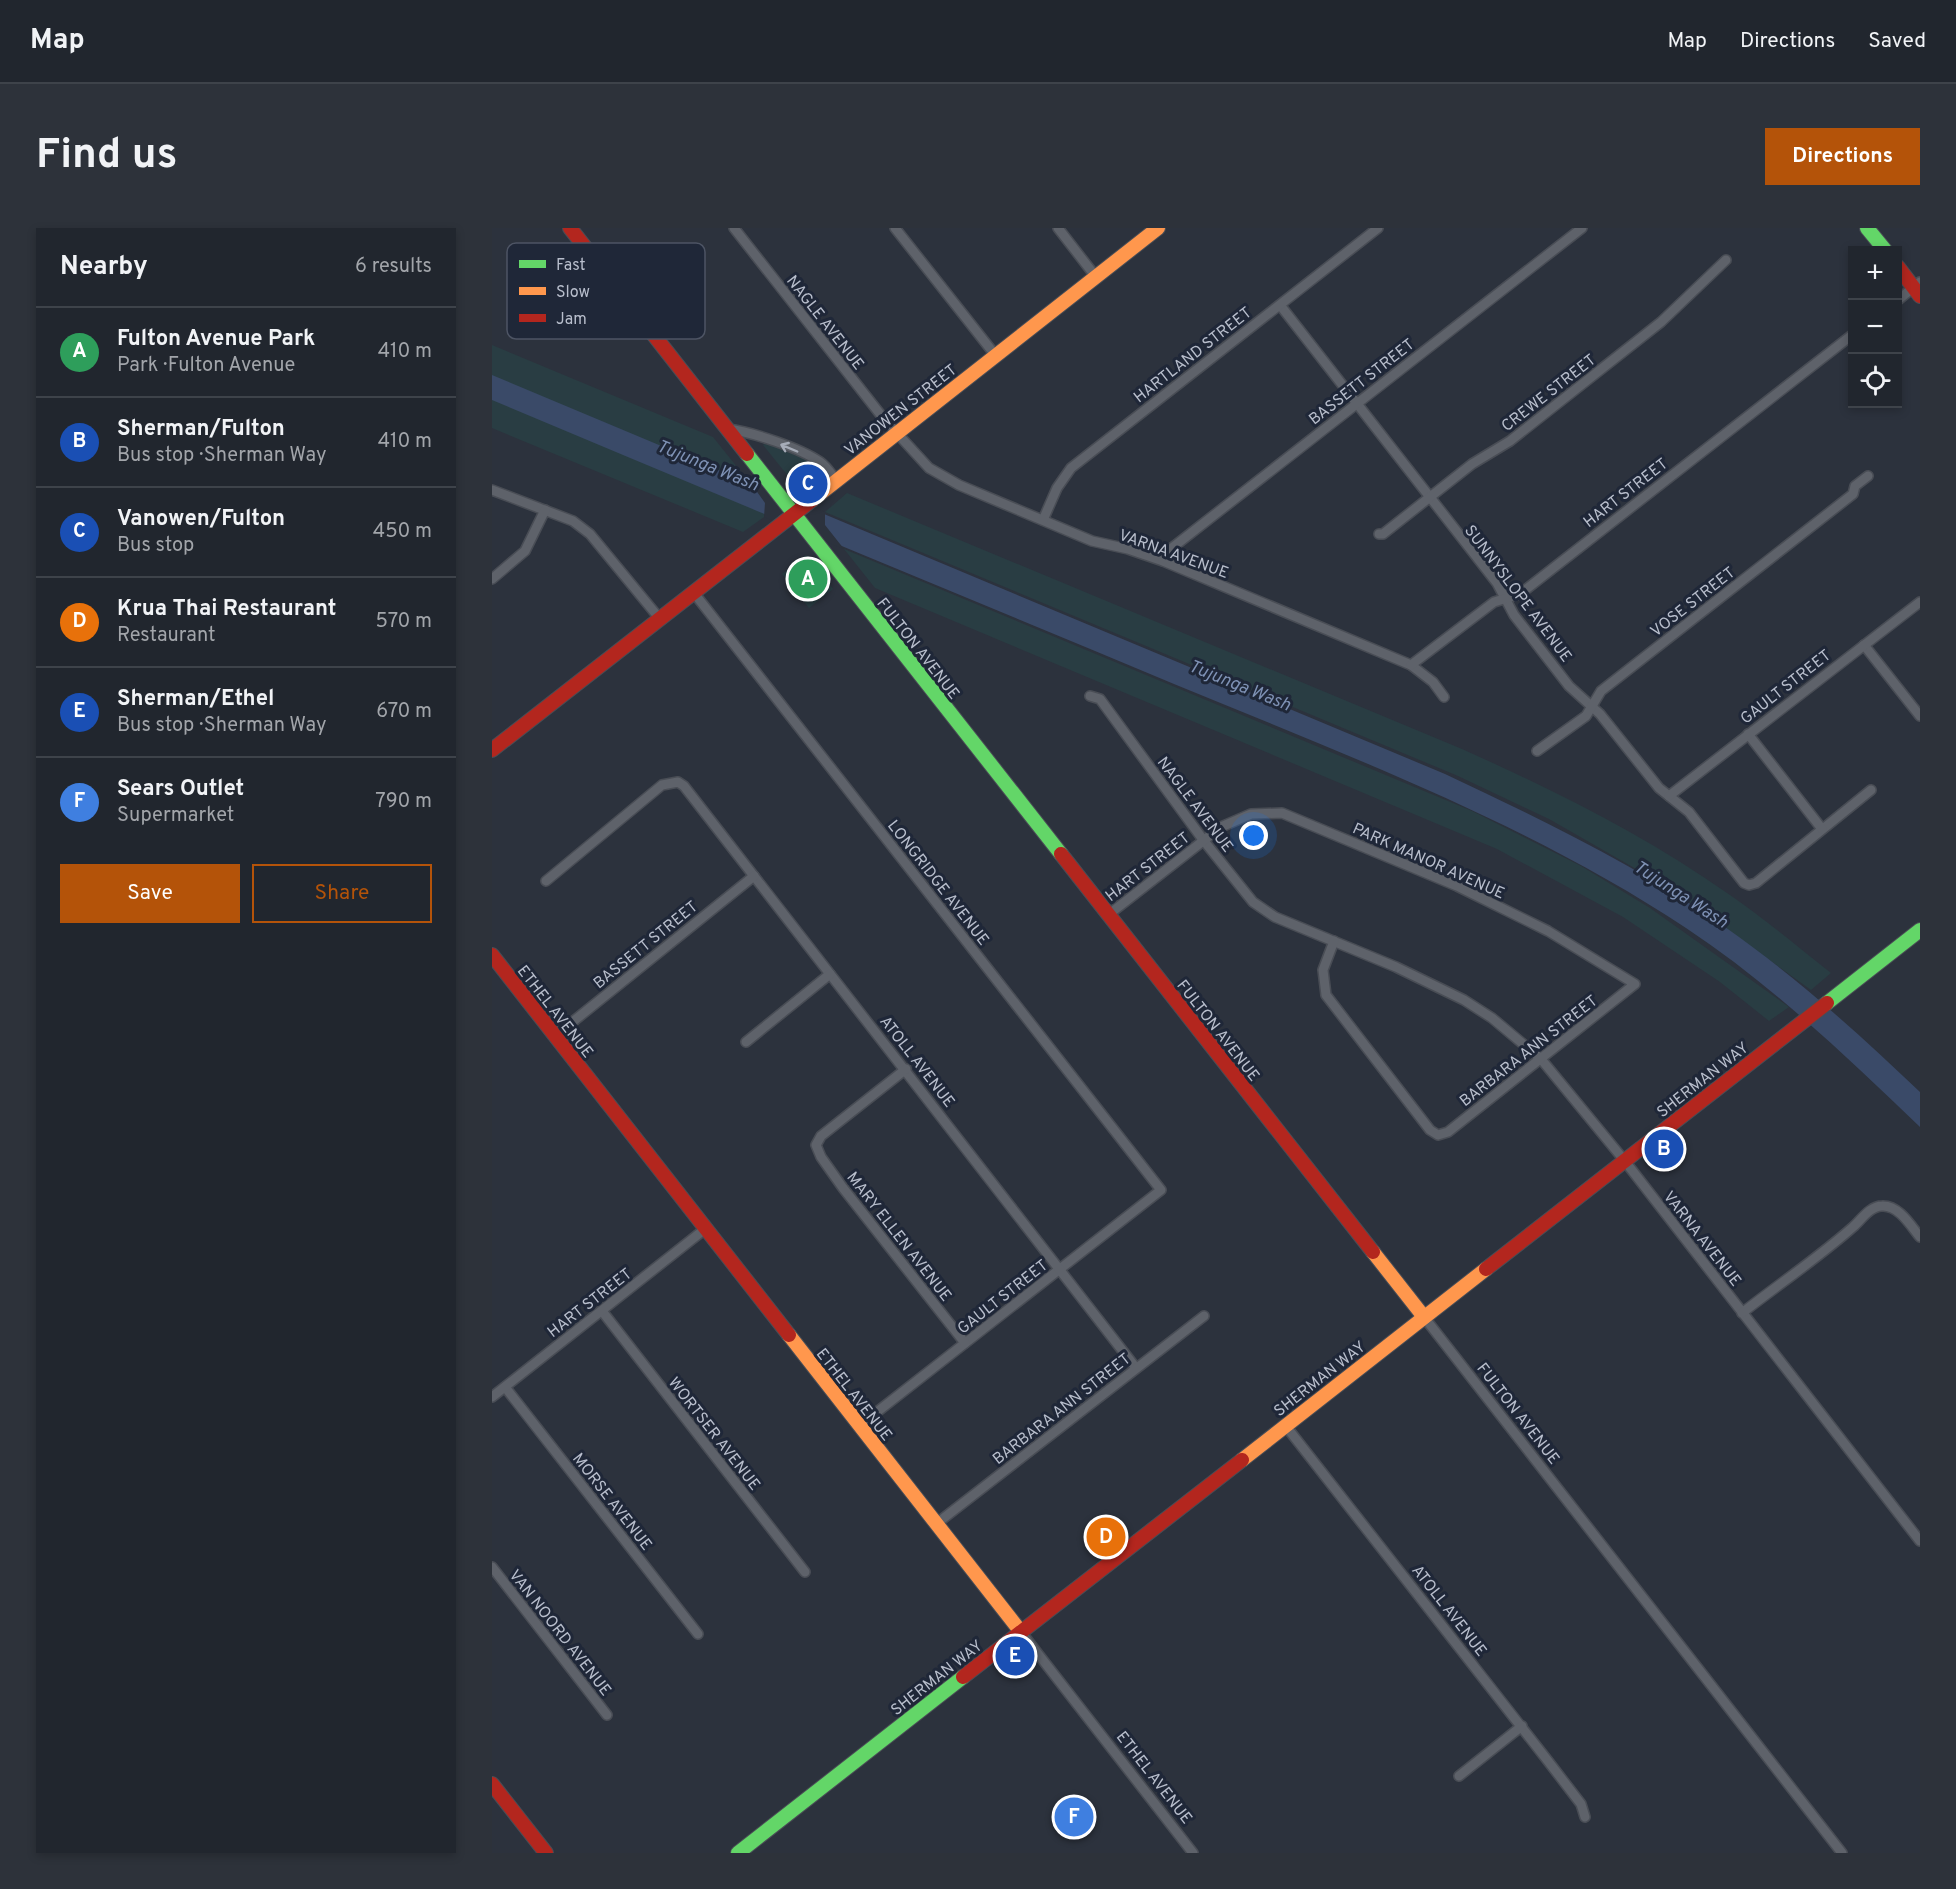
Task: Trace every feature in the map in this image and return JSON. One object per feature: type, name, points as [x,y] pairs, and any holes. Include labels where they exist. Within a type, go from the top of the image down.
[{"type":"main road","name":"FULTON AVENUE","points":[[570,228],[582,243]]},
{"type":"main road","name":"VANOWEN STREET","points":[[492,750],[1158,228]]},
{"type":"main road","points":[[1867,228],[1882,246]]},
{"type":"main road","points":[[1902,271],[1918,288]]},
{"type":"main road","name":"FULTON AVENUE","points":[[657,339],[900,652],[1424,1317]]},
{"type":"main road","name":"SHERMAN WAY","points":[[738,1853],[1920,930]]},
{"type":"main road","name":"ETHEL AVENUE","points":[[492,955],[1021,1632]]},
{"type":"main road","points":[[492,1784],[546,1853]]},
{"type":"street","name":"NAGLE AVENUE","points":[[734,228],[896,434]]},
{"type":"street","points":[[895,228],[996,356]]},
{"type":"street","points":[[1058,228],[1096,277]]},
{"type":"street","name":"HARTLAND STREET","points":[[1043,520],[1057,488],[1071,468],[1378,228]]},
{"type":"street","name":"BASSETT STREET","points":[[1163,561],[1168,551],[1582,228]]},
{"type":"street","name":"CREWE STREET","points":[[1379,534],[1383,534],[1472,464],[1510,441],[1661,322],[1726,260]]},
{"type":"street","points":[[1902,298],[1918,288]]},
{"type":"street","name":"SUNNYSLOPE AVENUE","points":[[1280,305],[1497,584],[1514,615],[1569,686],[1592,706],[1656,785],[1689,812],[1749,885],[1774,870],[1822,829]]},
{"type":"street","name":"HART STREET","points":[[1411,664],[1494,602],[1520,594],[1848,337]]},
{"type":"street","points":[[728,429],[756,435],[814,459],[824,466],[836,480]]},
{"type":"street","name":"VARNA AVENUE","points":[[896,434],[941,477],[1092,540],[1163,561],[1411,664],[1433,682],[1444,697]]},
{"type":"street","name":"VOSE STREET","points":[[1537,752],[1586,716],[1601,692],[1853,494],[1855,486],[1869,476]]},
{"type":"street","points":[[492,490],[573,521],[590,534],[660,619]]},
{"type":"street","points":[[492,579],[525,551],[545,510]]},
{"type":"street","name":"LONGRIDGE AVENUE","points":[[694,593],[1161,1190]]},
{"type":"street","name":"GAULT STREET","points":[[1669,796],[1920,602]]},
{"type":"street","points":[[1864,645],[1920,716]]},
{"type":"street","name":"NAGLE AVENUE","points":[[1090,696],[1100,699],[1246,895],[1275,918],[1334,941]]},
{"type":"street","points":[[1748,734],[1822,829],[1871,790]]},
{"type":"street","name":"ATOLL AVENUE","points":[[546,880],[658,788],[670,782],[684,786],[1062,1269],[1136,1368]]},
{"type":"street","name":"PARK MANOR AVENUE","points":[[1204,841],[1237,818],[1268,812],[1282,813],[1457,886],[1548,931],[1635,984]]},
{"type":"street","name":"HART STREET","points":[[1108,915],[1204,841]]},
{"type":"street","name":"BASSETT STREET","points":[[555,1035],[754,876]]},
{"type":"street","name":"VARNA AVENUE","points":[[1334,941],[1396,967],[1464,1000],[1492,1018],[1541,1059],[1624,1160],[1920,1541]]},
{"type":"street","name":"BARBARA ANN STREET","points":[[1334,941],[1323,970],[1326,995],[1430,1131],[1438,1136],[1448,1132],[1635,984]]},
{"type":"street","points":[[746,1042],[830,974]]},
{"type":"street","name":"MARY ELLEN AVENUE","points":[[906,1069],[821,1136],[816,1146],[843,1188],[965,1343]]},
{"type":"street","name":"GAULT STREET","points":[[860,1425],[1161,1190]]},
{"type":"street","points":[[1742,1312],[1852,1228],[1871,1209],[1882,1205],[1904,1217],[1920,1238]]},
{"type":"street","name":"HART STREET","points":[[492,1397],[705,1229]]},
{"type":"street","name":"WORTSER AVENUE","points":[[602,1311],[805,1572]]},
{"type":"street","name":"BARBARA ANN STREET","points":[[936,1524],[1204,1316]]},
{"type":"street","name":"FULTON AVENUE","points":[[1424,1317],[1842,1853]]},
{"type":"street","name":"MORSE AVENUE","points":[[505,1387],[698,1634]]},
{"type":"street","name":"ATOLL AVENUE","points":[[1285,1425],[1522,1726],[1581,1804],[1585,1817]]},
{"type":"street","name":"VAN NOORD AVENUE","points":[[492,1568],[607,1715]]},
{"type":"street","name":"ETHEL AVENUE","points":[[1021,1632],[1193,1853]]},
{"type":"street","points":[[1459,1776],[1522,1726]]},
{"type":"shaded area","points":[[492,345],[713,437],[766,503],[764,517],[743,532],[492,428]]},
{"type":"shaded area","points":[[766,443],[810,461],[822,470],[802,486],[797,487],[763,445]]},
{"type":"shaded area","points":[[847,493],[1462,749],[1532,781],[1666,853],[1730,895],[1831,973],[1811,990],[1671,889],[1549,819],[1458,776],[825,512]]},
{"type":"shaded area","points":[[844,549],[1472,811],[1581,866],[1650,908],[1789,1007],[1769,1021],[1720,982],[1623,917],[1497,849],[875,588]]},
{"type":"shaded area","points":[[806,555],[833,589],[809,608],[782,574]]},
{"type":"water","points":[[492,375],[1445,774],[1588,844],[1658,884],[1725,927],[1826,1006],[1920,1092],[1920,1127],[1778,997],[1718,950],[1626,890],[1564,856],[1371,765],[492,400]]},
{"type":"pier","points":[[747,478],[825,512],[825,525],[844,549],[764,517],[765,503]]},
{"type":"traffic: fast","points":[[1867,228],[1882,246]]},
{"type":"traffic: fast","points":[[747,454],[1061,854]]},
{"type":"traffic: fast","points":[[1827,1003],[1920,930]]},
{"type":"traffic: fast","points":[[738,1853],[963,1677]]},
{"type":"traffic: slow","points":[[812,500],[1158,228]]},
{"type":"traffic: slow","points":[[1373,1252],[1424,1317]]},
{"type":"traffic: slow","points":[[1242,1460],[1486,1269]]},
{"type":"traffic: slow","points":[[789,1335],[1021,1632]]},
{"type":"traffic: jam","points":[[570,228],[582,243]]},
{"type":"traffic: jam","points":[[1902,272],[1920,296]]},
{"type":"traffic: jam","points":[[657,339],[747,454]]},
{"type":"traffic: jam","points":[[492,750],[812,500]]},
{"type":"traffic: jam","points":[[1061,854],[1373,1252]]},
{"type":"traffic: jam","points":[[492,955],[789,1335]]},
{"type":"traffic: jam","points":[[1486,1269],[1827,1003]]},
{"type":"traffic: jam","points":[[963,1677],[1242,1460]]},
{"type":"traffic: jam","points":[[492,1784],[546,1853]]},
{"type":"place","name":"Vanowen/Fulton","points":[[808,484]]},
{"type":"place","name":"Fulton Avenue Park","points":[[808,579]]},
{"type":"place","name":"Sherman/Fulton","points":[[1664,1149]]},
{"type":"place","name":"Krua Thai Restaurant","points":[[1106,1537]]},
{"type":"place","name":"Sherman/Ethel","points":[[1015,1656]]},
{"type":"place","name":"Sears Outlet","points":[[1074,1817]]},
{"type":"water label","name":"Tujunga Wash","points":[[708,465]]},
{"type":"water label","name":"Tujunga Wash","points":[[1240,685]]},
{"type":"water label","name":"Tujunga Wash","points":[[1681,894]]}]
